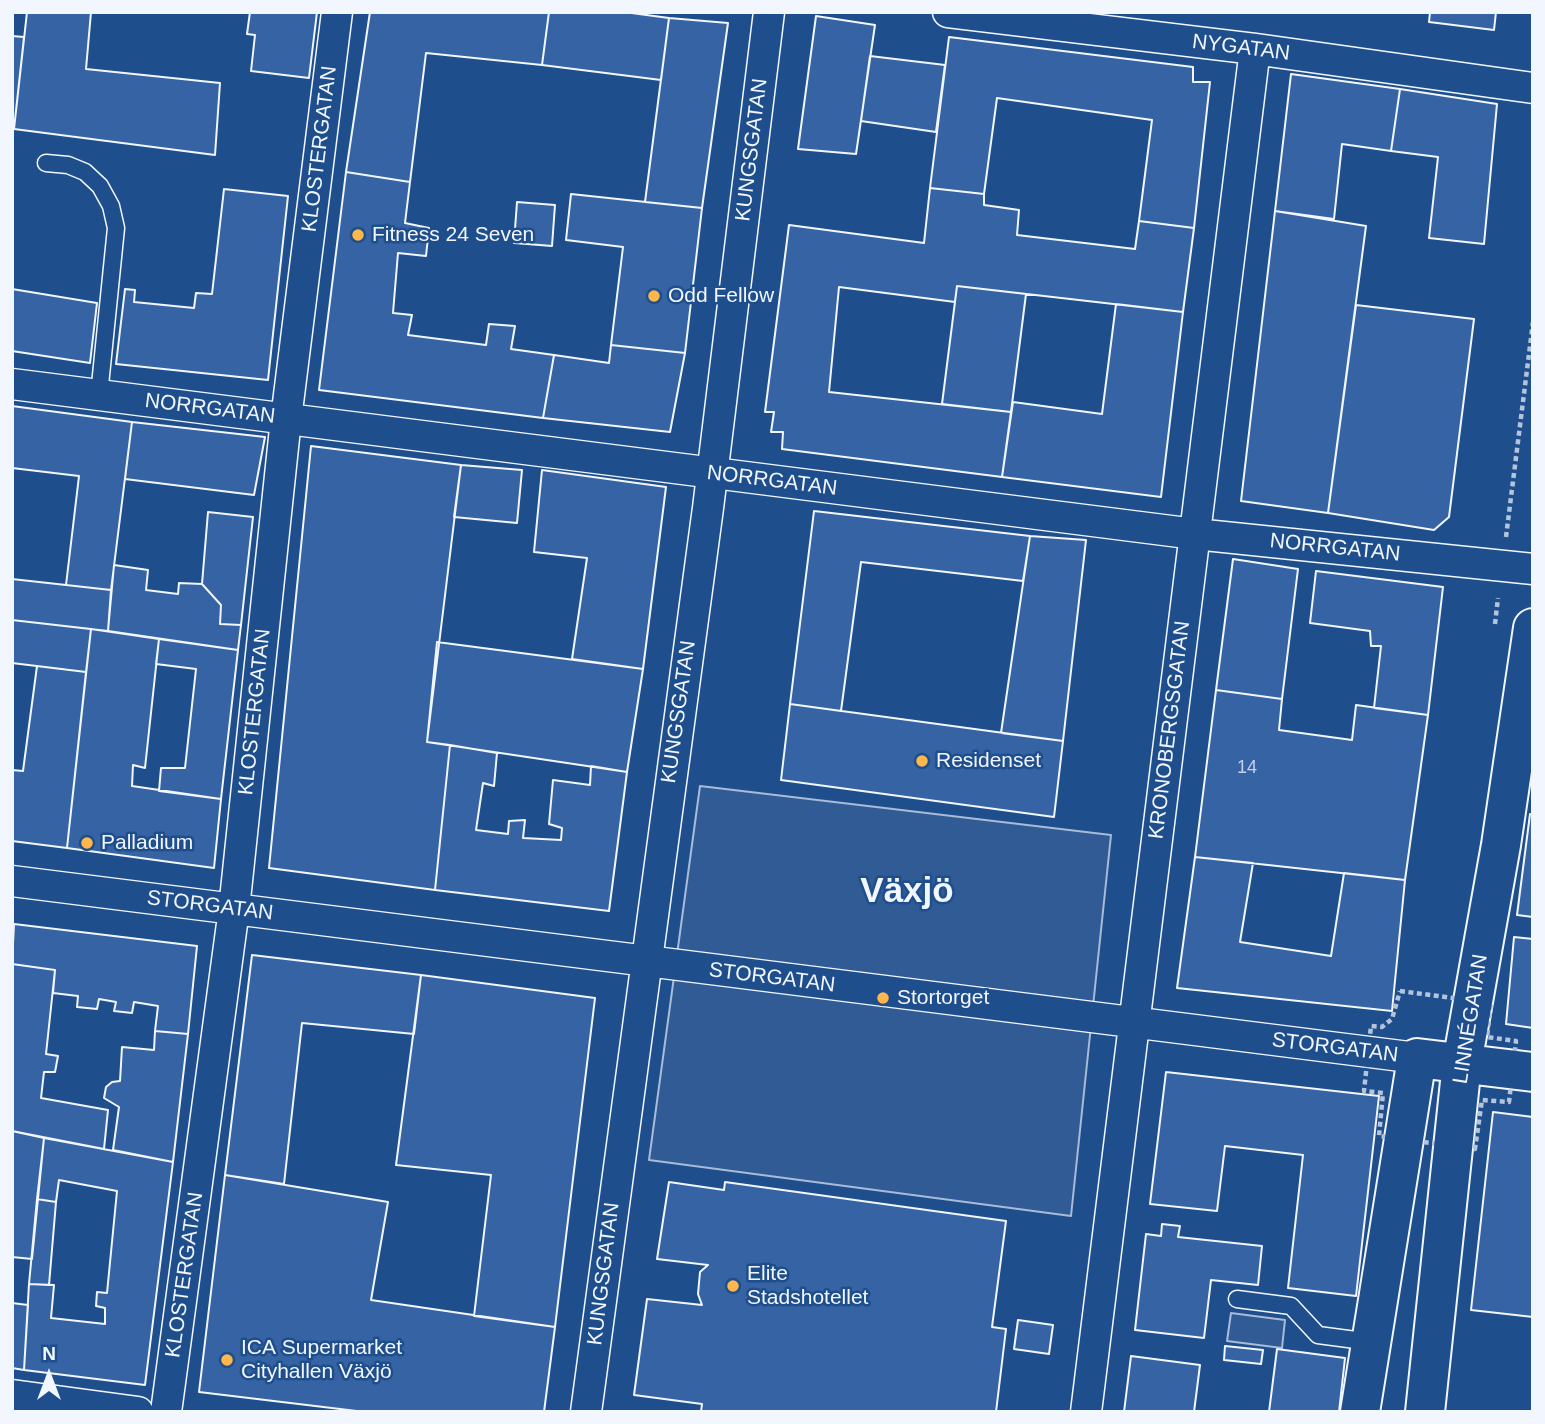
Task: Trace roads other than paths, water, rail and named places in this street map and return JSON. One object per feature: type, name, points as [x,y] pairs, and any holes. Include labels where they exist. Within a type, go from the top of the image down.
[{"type":"street","name":"KLOSTERGATAN","points":[[166,1412],[233,909],[286,419],[337,12]]},
{"type":"street","name":"KUNGSGATAN","points":[[586,1412],[711,473],[769,12]]},
{"type":"street","name":"NYGATAN","points":[[948,12],[1255,49],[1533,88]]},
{"type":"street","name":"KRONOBERGSGATAN","points":[[1086,1412],[1255,49]]},
{"type":"street","name":"NORRGATAN","points":[[12,384],[1195,534],[1533,569]]},
{"type":"street","name":"LINNÉGATAN","points":[[1425,1412],[1462,1063],[1501,845],[1533,628]]},
{"type":"street","name":"STORGATAN","points":[[12,881],[1533,1072]]},
{"type":"street","points":[[1360,1412],[1417,1058]]},
{"type":"street","points":[[12,1395],[138,1412]]},
{"type":"lane","points":[[46,163],[68,165],[85,173],[100,186],[111,206],[116,228],[99,395]]},
{"type":"lane","points":[[1237,1299],[1291,1306],[1318,1335],[1371,1342]]},
{"type":"place","name":"Fitness 24 Seven","points":[[358,235]]},
{"type":"place","name":"Odd Fellow","points":[[654,296]]},
{"type":"place","name":"Residenset","points":[[922,761]]},
{"type":"place","name":"Palladium","points":[[87,843]]},
{"type":"place","name":"Stortorget","points":[[883,998]]},
{"type":"place","name":"Elite Stadshotellet","points":[[733,1286]]},
{"type":"place","name":"ICA Supermarket Cityhallen Växjö","points":[[227,1360]]},
{"type":"district","name":"Växjö","points":[[907,892]]}]
